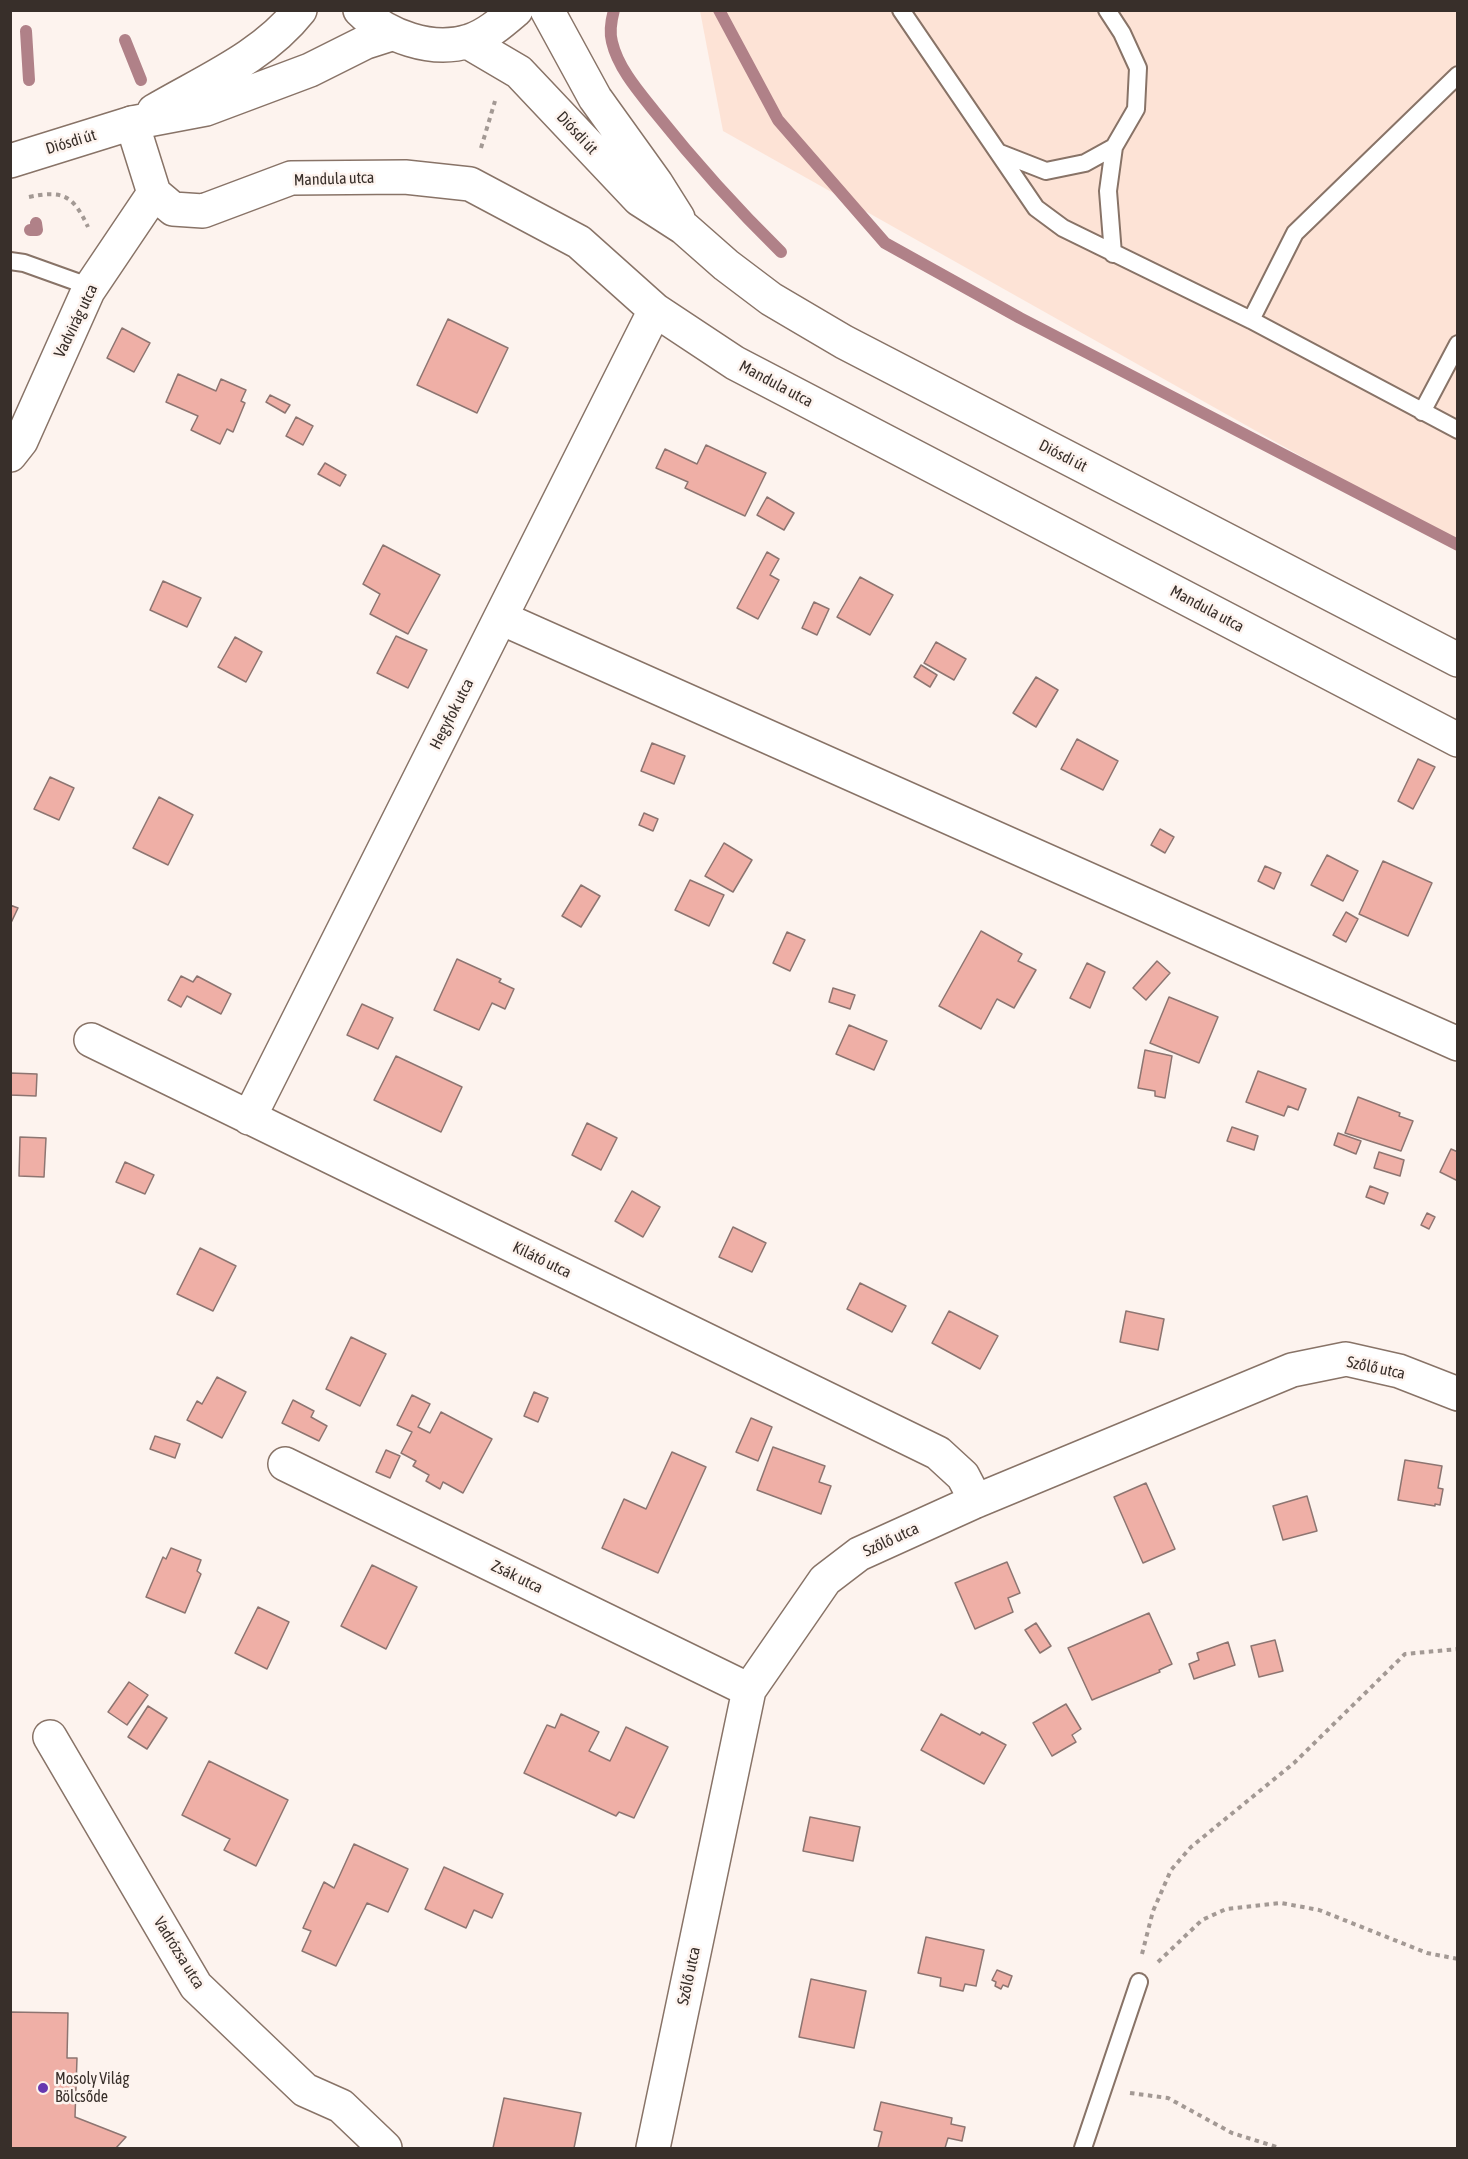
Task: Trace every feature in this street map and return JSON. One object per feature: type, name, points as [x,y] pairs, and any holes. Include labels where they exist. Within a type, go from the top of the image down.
[{"type":"street","name":"Diósdi út","points":[[132,123],[238,64],[284,30],[300,10]]},
{"type":"street","points":[[360,10],[370,21],[392,34],[416,41],[444,44],[468,42],[494,28],[516,10]]},
{"type":"street","name":"Diósdi út","points":[[547,10],[595,98],[656,183],[684,228]]},
{"type":"street","name":"Diósdi út","points":[[10,161],[132,123],[206,109],[310,70],[366,42],[392,34]]},
{"type":"street","name":"Diósdi út","points":[[468,42],[519,72],[639,199],[684,228],[726,266],[771,299],[844,342],[1458,660]]},
{"type":"street","points":[[132,123],[154,194]]},
{"type":"street","name":"Mandula utca","points":[[154,194],[173,209],[203,211],[291,178],[405,177],[470,184],[579,242],[655,310],[735,363],[1458,740]]},
{"type":"street","name":"Vadvirág utca","points":[[10,455],[21,441],[91,288],[154,194]]},
{"type":"street","name":"Hegyfok utca","points":[[249,1118],[655,310]]},
{"type":"street","points":[[501,618],[1458,1044]]},
{"type":"street","name":"Kilátó utca","points":[[91,1040],[939,1453],[963,1476],[976,1501]]},
{"type":"street","name":"Szőlő utca","points":[[653,2148],[749,1690],[825,1580],[859,1554],[976,1501],[1292,1370],[1346,1359],[1399,1371],[1458,1394]]},
{"type":"street","name":"Zsák utca","points":[[285,1464],[749,1690]]},
{"type":"street","name":"Vadrózsa utca","points":[[50,1737],[196,1986],[305,2090],[341,2106],[385,2148]]},
{"type":"lane","points":[[901,10],[1036,208],[1063,228],[1251,320],[1458,430]]},
{"type":"lane","points":[[1107,10],[1122,33],[1138,68],[1137,109],[1114,147],[1108,191],[1113,254]]},
{"type":"lane","points":[[1251,320],[1295,233],[1458,75]]},
{"type":"lane","points":[[1000,153],[1046,171],[1085,163],[1114,147]]},
{"type":"lane","points":[[10,261],[24,263],[91,288]]},
{"type":"lane","points":[[1422,412],[1458,344]]},
{"type":"lane","points":[[1083,2148],[1139,1982]]},
{"type":"path","points":[[470,184],[497,93]]},
{"type":"path","points":[[20,199],[50,192],[69,198],[78,208],[88,228],[120,243]]},
{"type":"path","points":[[1139,1982],[1142,1952],[1153,1911],[1171,1870],[1191,1847],[1294,1763],[1405,1654],[1458,1649]]},
{"type":"path","points":[[1139,1982],[1181,1936],[1202,1920],[1226,1909],[1281,1903],[1319,1910],[1427,1953],[1458,1959]]},
{"type":"path","points":[[1096,2108],[1121,2092],[1168,2098],[1232,2133],[1280,2148]]},
{"type":"shaded area","points":[[700,11],[1457,11],[1457,544],[723,131]]},
{"type":"building","points":[[448,319],[508,348],[477,413],[417,385]]},
{"type":"building","points":[[122,328],[150,343],[134,372],[107,358]]},
{"type":"building","points":[[178,374],[216,391],[221,379],[246,390],[241,401],[245,403],[233,432],[227,429],[220,444],[191,430],[198,416],[166,402]]},
{"type":"building","points":[[270,395],[290,405],[285,413],[266,402]]},
{"type":"building","points":[[296,417],[313,426],[303,445],[286,436]]},
{"type":"building","points":[[706,445],[766,473],[745,516],[685,488],[688,482],[656,468],[665,449],[697,464]]},
{"type":"building","points":[[325,463],[346,475],[340,486],[318,474]]},
{"type":"building","points":[[767,497],[794,513],[784,530],[757,515]]},
{"type":"building","points":[[383,545],[440,575],[408,634],[370,614],[380,594],[363,584]]},
{"type":"building","points":[[767,552],[779,559],[770,575],[779,580],[758,619],[737,608]]},
{"type":"building","points":[[860,577],[893,595],[870,635],[837,617]]},
{"type":"building","points":[[163,581],[201,598],[187,627],[150,610]]},
{"type":"building","points":[[814,602],[829,609],[817,635],[802,628]]},
{"type":"building","points":[[396,636],[427,650],[408,688],[377,673]]},
{"type":"building","points":[[235,637],[262,652],[246,682],[218,667]]},
{"type":"building","points":[[936,642],[966,659],[954,680],[924,663]]},
{"type":"building","points":[[921,665],[937,675],[930,687],[914,677]]},
{"type":"building","points":[[1036,677],[1058,690],[1036,727],[1013,713]]},
{"type":"building","points":[[1077,739],[1118,761],[1103,790],[1061,769]]},
{"type":"building","points":[[652,743],[685,756],[674,784],[641,771]]},
{"type":"building","points":[[1418,759],[1435,767],[1413,809],[1398,801]]},
{"type":"building","points":[[50,777],[74,788],[59,820],[34,809]]},
{"type":"building","points":[[159,797],[193,815],[168,865],[133,848]]},
{"type":"building","points":[[644,813],[658,819],[653,831],[639,825]]},
{"type":"building","points":[[1160,829],[1174,837],[1165,853],[1151,845]]},
{"type":"building","points":[[724,843],[752,860],[733,892],[705,876]]},
{"type":"building","points":[[1327,855],[1358,871],[1343,901],[1311,885]]},
{"type":"building","points":[[1383,861],[1432,883],[1408,936],[1359,914]]},
{"type":"building","points":[[1265,866],[1281,873],[1274,889],[1258,881]]},
{"type":"building","points":[[690,880],[724,895],[709,926],[675,910]]},
{"type":"building","points":[[581,885],[600,896],[581,927],[562,916]]},
{"type":"building","points":[[10,905],[18,908],[10,925]]},
{"type":"building","points":[[1346,912],[1358,919],[1346,942],[1333,935]]},
{"type":"building","points":[[981,931],[1022,954],[1018,961],[1036,970],[1014,1008],[997,999],[981,1029],[939,1006]]},
{"type":"building","points":[[787,932],[805,940],[790,971],[773,963]]},
{"type":"building","points":[[457,959],[501,979],[499,982],[514,989],[505,1009],[492,1003],[479,1030],[434,1010]]},
{"type":"building","points":[[1157,961],[1170,973],[1146,1000],[1133,988]]},
{"type":"building","points":[[1087,963],[1105,972],[1090,1008],[1070,998]]},
{"type":"building","points":[[181,976],[193,982],[197,976],[231,994],[221,1014],[187,996],[181,1007],[168,1000]]},
{"type":"building","points":[[833,988],[855,995],[850,1009],[829,1002]]},
{"type":"building","points":[[1169,997],[1218,1017],[1199,1063],[1150,1043]]},
{"type":"building","points":[[362,1004],[393,1018],[378,1049],[347,1035]]},
{"type":"building","points":[[849,1025],[887,1041],[874,1070],[836,1054]]},
{"type":"building","points":[[1145,1050],[1172,1056],[1165,1098],[1155,1096],[1155,1091],[1138,1088]]},
{"type":"building","points":[[396,1056],[462,1087],[441,1132],[374,1100]]},
{"type":"building","points":[[1258,1071],[1306,1089],[1298,1110],[1288,1106],[1284,1116],[1246,1102]]},
{"type":"building","points":[[10,1073],[37,1074],[36,1096],[10,1095]]},
{"type":"building","points":[[1358,1097],[1400,1113],[1399,1116],[1413,1121],[1401,1151],[1345,1133]]},
{"type":"building","points":[[587,1123],[617,1138],[601,1170],[572,1155]]},
{"type":"building","points":[[1232,1127],[1258,1136],[1254,1150],[1227,1141]]},
{"type":"building","points":[[1338,1133],[1361,1141],[1356,1154],[1334,1145]]},
{"type":"building","points":[[20,1137],[46,1138],[44,1177],[19,1176]]},
{"type":"building","points":[[1451,1149],[1458,1152],[1458,1181],[1440,1172]]},
{"type":"building","points":[[1379,1152],[1404,1160],[1400,1176],[1374,1168]]},
{"type":"building","points":[[125,1162],[154,1175],[145,1194],[116,1182]]},
{"type":"building","points":[[1370,1186],[1388,1193],[1384,1204],[1366,1197]]},
{"type":"building","points":[[632,1191],[660,1207],[643,1237],[615,1221]]},
{"type":"building","points":[[1427,1213],[1435,1217],[1429,1229],[1421,1225]]},
{"type":"building","points":[[733,1227],[766,1243],[752,1272],[719,1257]]},
{"type":"building","points":[[200,1248],[236,1266],[213,1311],[177,1294]]},
{"type":"building","points":[[860,1283],[906,1306],[892,1332],[847,1309]]},
{"type":"building","points":[[949,1311],[998,1336],[980,1369],[932,1343]]},
{"type":"building","points":[[1126,1311],[1164,1319],[1158,1350],[1120,1342]]},
{"type":"building","points":[[351,1337],[386,1354],[360,1406],[326,1389]]},
{"type":"building","points":[[217,1377],[246,1392],[222,1438],[187,1420],[197,1401],[202,1404]]},
{"type":"building","points":[[534,1392],[548,1398],[538,1422],[524,1416]]},
{"type":"building","points":[[412,1395],[430,1404],[418,1427],[430,1433],[441,1412],[492,1439],[463,1493],[443,1482],[440,1489],[426,1481],[429,1475],[413,1466],[416,1461],[401,1453],[412,1432],[397,1425]]},
{"type":"building","points":[[293,1400],[314,1411],[311,1417],[327,1426],[319,1441],[282,1423]]},
{"type":"building","points":[[751,1418],[772,1427],[758,1461],[736,1452]]},
{"type":"building","points":[[155,1436],[180,1444],[175,1458],[150,1449]]},
{"type":"building","points":[[773,1447],[825,1466],[819,1482],[831,1486],[821,1514],[757,1490]]},
{"type":"building","points":[[386,1450],[400,1456],[390,1478],[376,1472]]},
{"type":"building","points":[[672,1452],[706,1467],[658,1573],[602,1548],[624,1499],[646,1509]]},
{"type":"building","points":[[1405,1460],[1442,1466],[1438,1488],[1443,1489],[1440,1505],[1398,1500]]},
{"type":"building","points":[[1146,1483],[1175,1549],[1143,1563],[1114,1497]]},
{"type":"building","points":[[1307,1496],[1317,1531],[1283,1540],[1273,1506]]},
{"type":"building","points":[[171,1548],[201,1560],[197,1571],[201,1574],[185,1613],[146,1597],[163,1557],[166,1559]]},
{"type":"building","points":[[1007,1562],[1020,1593],[1008,1598],[1013,1612],[975,1629],[955,1583]]},
{"type":"building","points":[[372,1565],[417,1587],[386,1649],[341,1626]]},
{"type":"building","points":[[258,1607],[289,1622],[267,1669],[235,1653]]},
{"type":"building","points":[[1149,1613],[1172,1664],[1159,1670],[1160,1672],[1092,1700],[1068,1648]]},
{"type":"building","points":[[1036,1623],[1051,1646],[1040,1653],[1025,1630]]},
{"type":"building","points":[[1275,1640],[1283,1671],[1259,1677],[1251,1646]]},
{"type":"building","points":[[1228,1642],[1235,1665],[1194,1679],[1189,1664],[1199,1660],[1197,1653]]},
{"type":"building","points":[[129,1682],[148,1695],[127,1725],[108,1712]]},
{"type":"building","points":[[1066,1704],[1081,1729],[1072,1735],[1076,1742],[1052,1756],[1033,1723]]},
{"type":"building","points":[[148,1706],[167,1718],[147,1749],[128,1737]]},
{"type":"building","points":[[561,1714],[599,1732],[589,1751],[610,1761],[626,1727],[668,1747],[634,1818],[619,1812],[616,1816],[524,1773],[547,1725],[555,1728]]},
{"type":"building","points":[[941,1714],[980,1735],[982,1732],[1006,1745],[984,1784],[921,1750]]},
{"type":"building","points":[[209,1761],[288,1800],[256,1866],[224,1850],[230,1839],[182,1815]]},
{"type":"building","points":[[810,1817],[860,1827],[853,1861],[803,1851]]},
{"type":"building","points":[[354,1844],[408,1869],[388,1912],[367,1903],[336,1966],[302,1951],[311,1931],[303,1928],[324,1882],[334,1888]]},
{"type":"building","points":[[444,1867],[503,1894],[492,1918],[474,1910],[466,1928],[425,1909]]},
{"type":"building","points":[[926,1937],[984,1950],[976,1986],[965,1984],[963,1991],[940,1986],[941,1978],[918,1973]]},
{"type":"building","points":[[997,1970],[1012,1976],[1008,1987],[1003,1985],[1001,1989],[995,1986],[996,1982],[992,1980]]},
{"type":"building","points":[[811,1979],[866,1991],[854,2048],[799,2037]]},
{"type":"building","name":"Mosoly Világ Bölcsőde","points":[[10,2012],[68,2013],[67,2058],[77,2058],[75,2117],[126,2137],[116,2148],[10,2148]]},
{"type":"building","points":[[504,2098],[581,2113],[574,2148],[493,2148]]},
{"type":"building","points":[[881,2102],[952,2118],[951,2124],[965,2127],[962,2141],[948,2138],[945,2148],[878,2148],[882,2132],[874,2130]]},
{"type":"waterway","points":[[614,10],[611,26],[612,42],[619,61],[630,79],[700,166],[781,252]]},
{"type":"waterway","points":[[719,10],[778,120],[885,243],[1020,318],[1458,545]]},
{"type":"waterway","points":[[26,31],[29,80]]},
{"type":"waterway","points":[[125,40],[141,80]]},
{"type":"waterway","points":[[30,230],[37,230],[36,223]]},
{"type":"place","name":"Mosoly Világ Bölcsőde","points":[[43,2088]]}]
